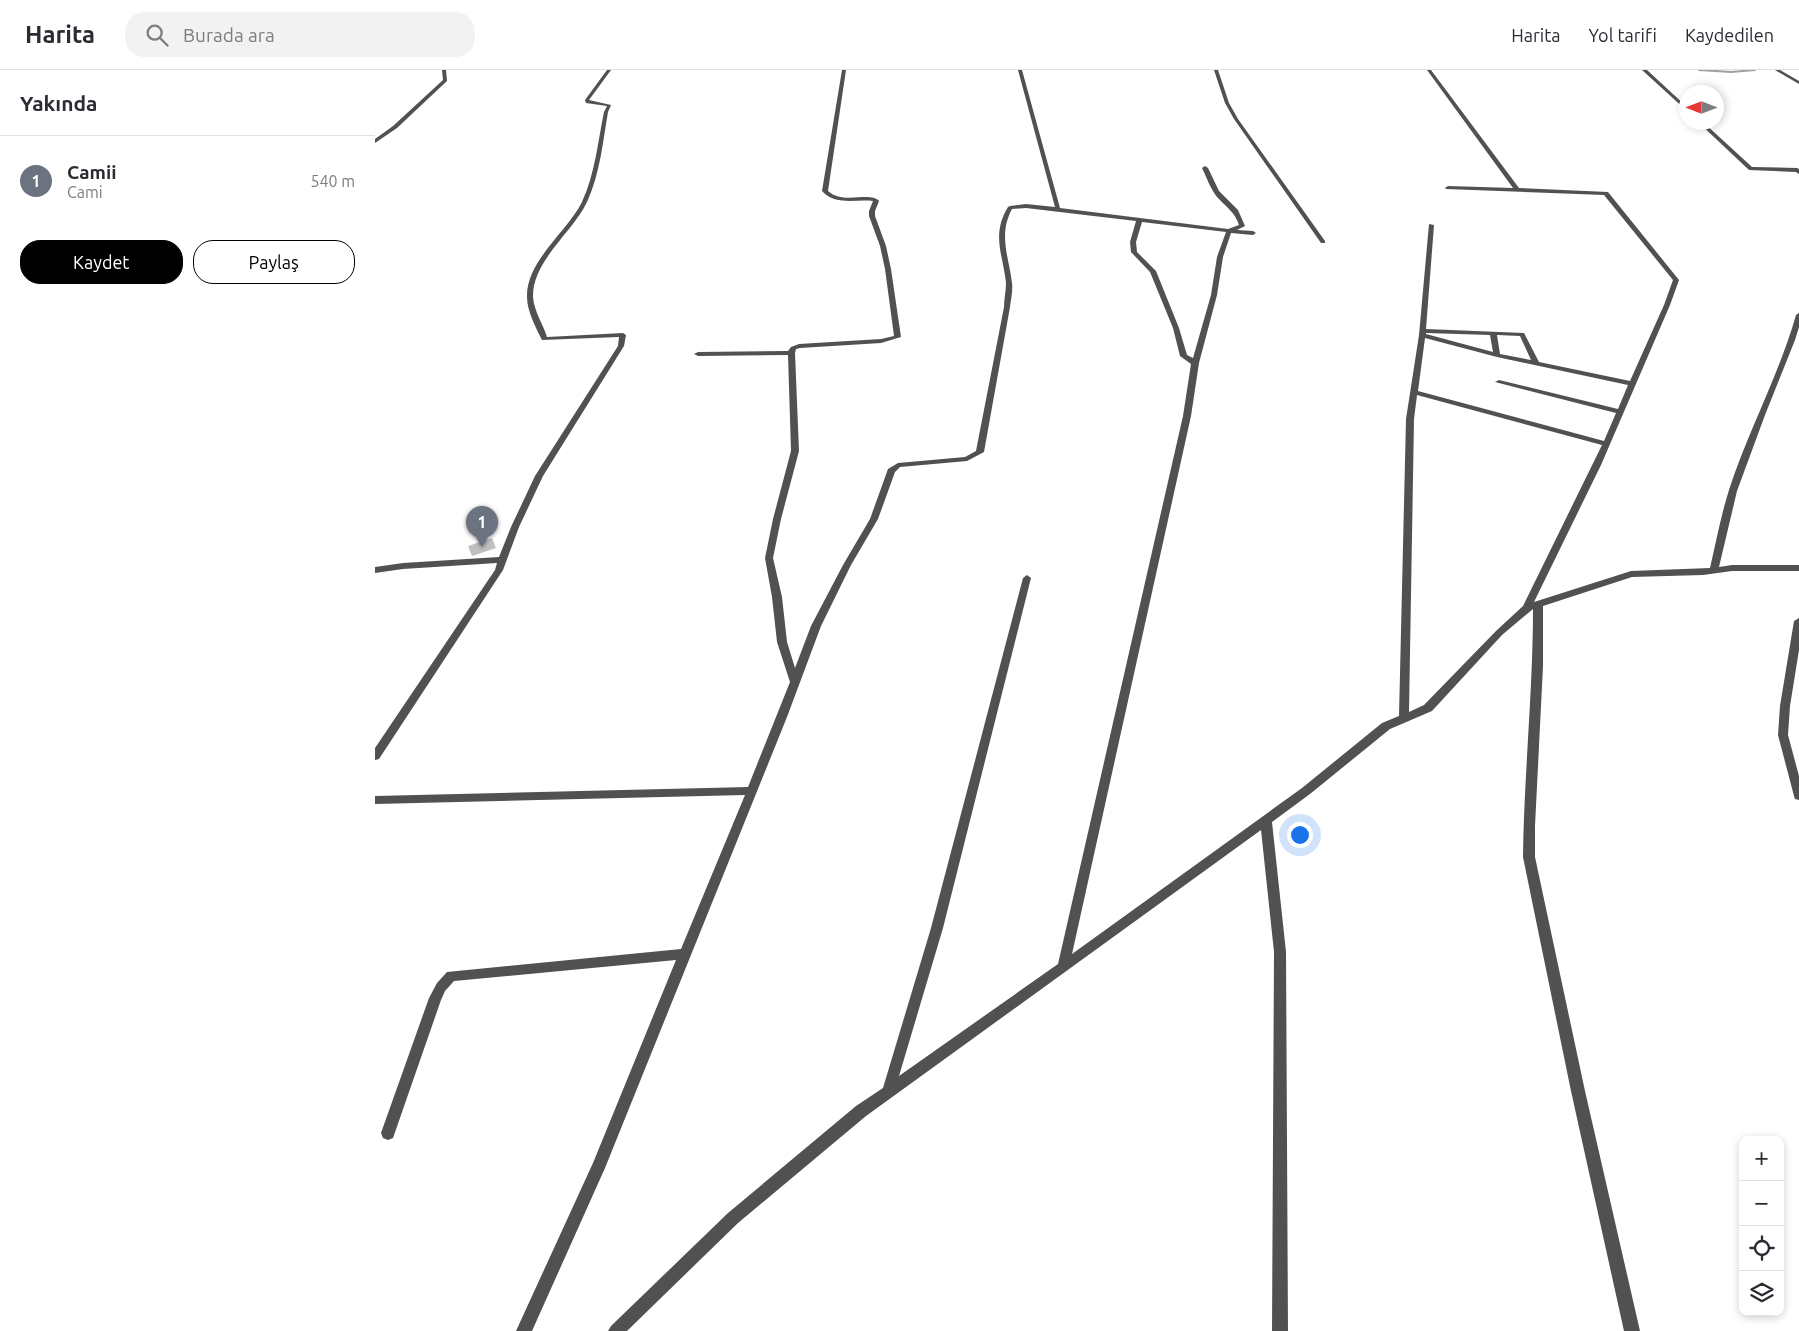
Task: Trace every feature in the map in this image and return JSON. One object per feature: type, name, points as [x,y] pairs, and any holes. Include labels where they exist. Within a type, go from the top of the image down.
[{"type":"street","points":[[375,141],[395,126],[445,80],[444,70]]},
{"type":"street","points":[[375,756],[499,570],[539,476],[615,357],[624,338],[623,335],[544,339],[532,312],[529,293],[535,274],[585,201],[598,156],[606,112],[609,108],[609,105],[588,102],[587,100],[609,70]]},
{"type":"street","points":[[795,682],[782,642],[777,597],[769,558],[795,451],[791,353],[793,348],[799,346],[881,341],[899,337],[897,313],[889,270],[880,235],[873,219],[872,211],[876,201],[874,198],[839,199],[829,196],[825,192],[844,70]]},
{"type":"street","points":[[1020,70],[1058,209]]},
{"type":"street","points":[[1216,70],[1227,103],[1236,119],[1323,242]]},
{"type":"street","points":[[1429,70],[1517,190]]},
{"type":"street","points":[[1644,70],[1679,103]]},
{"type":"street","points":[[1777,70],[1799,83]]},
{"type":"street","points":[[1709,130],[1751,169],[1797,170],[1799,172]]},
{"type":"street","points":[[1063,967],[1187,416],[1195,364],[1214,295],[1220,257],[1229,231],[1241,226],[1241,220],[1234,208],[1218,195],[1205,168]]},
{"type":"street","points":[[1448,188],[1606,194],[1676,280],[1667,306],[1533,606],[1538,666],[1529,857],[1578,1091],[1632,1331]]},
{"type":"street","points":[[524,1331],[598,1168],[795,682],[815,626],[874,519],[891,471],[898,465],[912,462],[967,459],[980,452],[995,377],[1009,285],[1001,240],[1005,217],[1010,208],[1019,206],[1058,209],[1139,221],[1253,232]]},
{"type":"street","points":[[1139,221],[1133,242],[1134,252],[1153,271],[1176,328],[1184,356],[1195,364]]},
{"type":"street","points":[[1404,718],[1410,419],[1423,333],[1431,225]]},
{"type":"street","points":[[1714,571],[1733,491],[1761,414],[1792,340],[1799,315]]},
{"type":"street","points":[[1423,333],[1497,355],[1631,384]]},
{"type":"street","points":[[1423,333],[1522,334],[1536,363]]},
{"type":"street","points":[[1493,333],[1497,355]]},
{"type":"street","points":[[698,354],[791,353]]},
{"type":"street","points":[[1499,382],[1619,412]]},
{"type":"street","points":[[1414,392],[1606,444]]},
{"type":"street","points":[[375,570],[403,566],[502,560]]},
{"type":"street","points":[[616,1331],[733,1218],[861,1111],[1266,821],[1386,726],[1428,708],[1499,633],[1533,606],[1631,574],[1714,571],[1733,568],[1799,568]]},
{"type":"street","points":[[888,1092],[937,928],[1027,578]]},
{"type":"street","points":[[1799,621],[1785,706],[1783,735],[1799,796]]},
{"type":"street","points":[[375,800],[751,791]]},
{"type":"street","points":[[1266,821],[1280,952],[1280,1331]]},
{"type":"street","points":[[388,1133],[435,998],[441,986],[451,976],[685,954]]},
{"type":"building","points":[[492,538],[496,548],[472,556],[468,546]]},
{"type":"waterway","points":[[1699,70],[1731,72],[1755,70]]},
{"type":"place","name":"Camii","points":[[482,547]]}]
